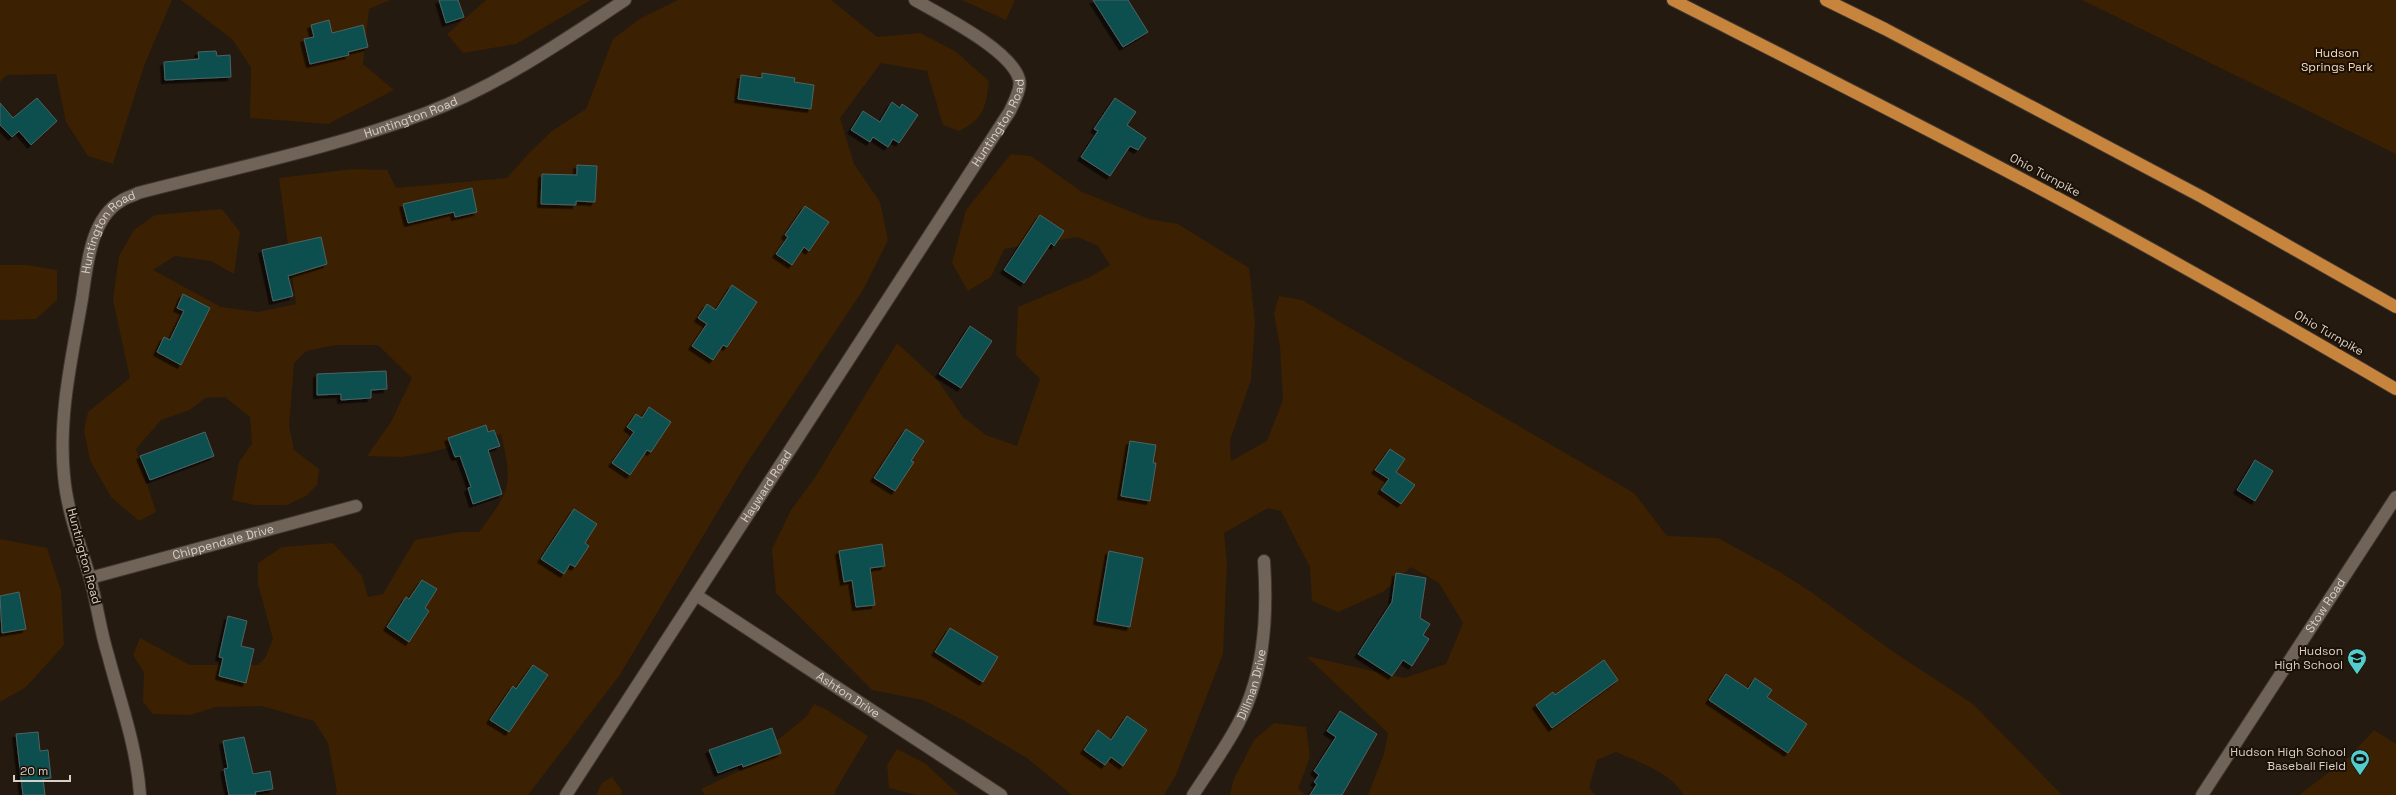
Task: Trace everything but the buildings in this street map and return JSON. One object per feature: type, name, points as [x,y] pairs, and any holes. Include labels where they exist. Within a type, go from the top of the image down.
[{"type":"highway","name":"Ohio Turnpike","points":[[1674,0],[2084,212],[2270,315],[2396,389]]},
{"type":"highway","points":[[1826,0],[1885,29],[2202,197],[2396,307]]},
{"type":"street","name":"Huntington Road","points":[[140,795],[130,735],[106,649],[90,578],[75,534],[64,477],[62,431],[67,383],[87,267],[95,236],[108,212],[120,201],[138,193],[340,140],[426,113],[494,82],[534,60],[625,0]]},
{"type":"street","name":"Huntington Road","points":[[915,0],[999,51],[1014,67],[1020,80],[1018,94],[1010,111],[967,177]]},
{"type":"street","name":"Hayward Road","points":[[566,795],[967,177]]},
{"type":"street","name":"Stow Road","points":[[2202,795],[2396,497]]},
{"type":"street","name":"Chippendale Drive","points":[[90,578],[356,506]]},
{"type":"street","name":"Dillman Drive","points":[[1193,795],[1234,732],[1256,680],[1262,654],[1264,628],[1266,586],[1264,561]]},
{"type":"street","name":"Ashton Drive","points":[[696,595],[1001,795]]},
{"type":"green space","points":[[0,0],[172,0],[144,66],[113,164],[88,156],[66,122],[56,74],[7,75],[0,82]]},
{"type":"green space","points":[[181,0],[390,0],[369,9],[363,64],[394,90],[328,124],[250,118],[251,67],[232,39]]},
{"type":"green space","points":[[486,0],[591,0],[516,44],[463,53],[447,34]]},
{"type":"green space","points":[[678,0],[831,0],[877,37],[920,33],[955,51],[989,81],[987,98],[979,117],[974,122],[959,131],[943,125],[927,71],[881,63],[840,118],[854,164],[880,202],[888,240],[863,290],[745,466],[619,676],[528,795],[335,795],[337,792],[328,743],[314,721],[262,706],[216,707],[190,715],[153,714],[143,702],[144,672],[133,655],[140,638],[190,665],[258,665],[265,658],[273,639],[258,584],[258,563],[282,547],[333,543],[362,576],[368,597],[383,594],[415,540],[460,532],[479,532],[498,506],[503,496],[508,476],[501,434],[427,453],[402,457],[367,456],[391,422],[412,378],[378,345],[336,345],[306,351],[294,363],[289,425],[294,450],[319,469],[317,485],[306,496],[287,505],[255,505],[232,500],[239,462],[252,444],[250,417],[225,397],[205,398],[190,410],[161,420],[136,449],[156,512],[139,521],[111,497],[90,460],[84,431],[88,412],[130,378],[113,300],[119,256],[134,230],[155,215],[222,209],[240,232],[234,274],[211,261],[175,256],[153,270],[221,307],[258,312],[296,304],[279,178],[353,169],[387,170],[396,188],[507,178],[529,153],[552,131],[586,109],[613,39],[641,18]]},
{"type":"green space","points":[[962,0],[1015,0],[1006,20]]},
{"type":"green space","name":"Hudson Springs Park","points":[[2082,0],[2396,0],[2396,154]]},
{"type":"green space","points":[[1011,154],[1031,156],[1082,192],[1149,219],[1178,224],[1249,268],[1255,322],[1251,380],[1230,440],[1231,461],[1267,441],[1283,400],[1280,347],[1274,313],[1279,296],[1302,300],[1634,493],[1667,536],[1718,538],[1780,572],[1811,592],[1892,651],[1973,704],[2062,795],[1683,795],[1672,781],[1654,769],[1616,752],[1597,760],[1589,788],[1595,795],[1368,795],[1384,754],[1388,733],[1306,656],[1404,678],[1446,664],[1463,623],[1439,583],[1411,567],[1383,592],[1338,612],[1312,601],[1310,567],[1281,511],[1268,508],[1224,533],[1227,563],[1223,654],[1176,775],[1164,795],[1072,795],[1027,758],[961,719],[923,700],[872,690],[776,593],[772,549],[791,510],[814,479],[897,343],[939,382],[963,417],[986,435],[1017,446],[1040,379],[1016,355],[1018,307],[1090,277],[1110,265],[1098,246],[1078,237],[1004,249],[991,277],[968,291],[952,263],[966,210]]},
{"type":"green space","points":[[0,265],[27,265],[57,270],[57,300],[36,319],[0,320]]},
{"type":"green space","points":[[0,539],[47,548],[61,591],[64,645],[26,687],[0,702]]},
{"type":"green space","points":[[814,704],[827,710],[868,736],[835,791],[835,795],[705,795],[701,789],[741,770],[807,716]]},
{"type":"green space","points":[[1274,723],[1306,727],[1310,757],[1298,789],[1306,795],[1230,795],[1233,781],[1254,740]]},
{"type":"green space","name":"Hudson High School Baseball Field","points":[[2374,730],[2396,744],[2396,795],[2299,795],[2349,757]]},
{"type":"green space","points":[[897,749],[926,764],[959,795],[917,795],[889,788],[887,765]]},
{"type":"green space","points":[[612,777],[622,791],[621,795],[596,795],[602,783]]},
{"type":"place","name":"Hudson High School","points":[[2357,675]]},
{"type":"place","name":"Hudson High School Baseball Field","points":[[2360,776]]}]
